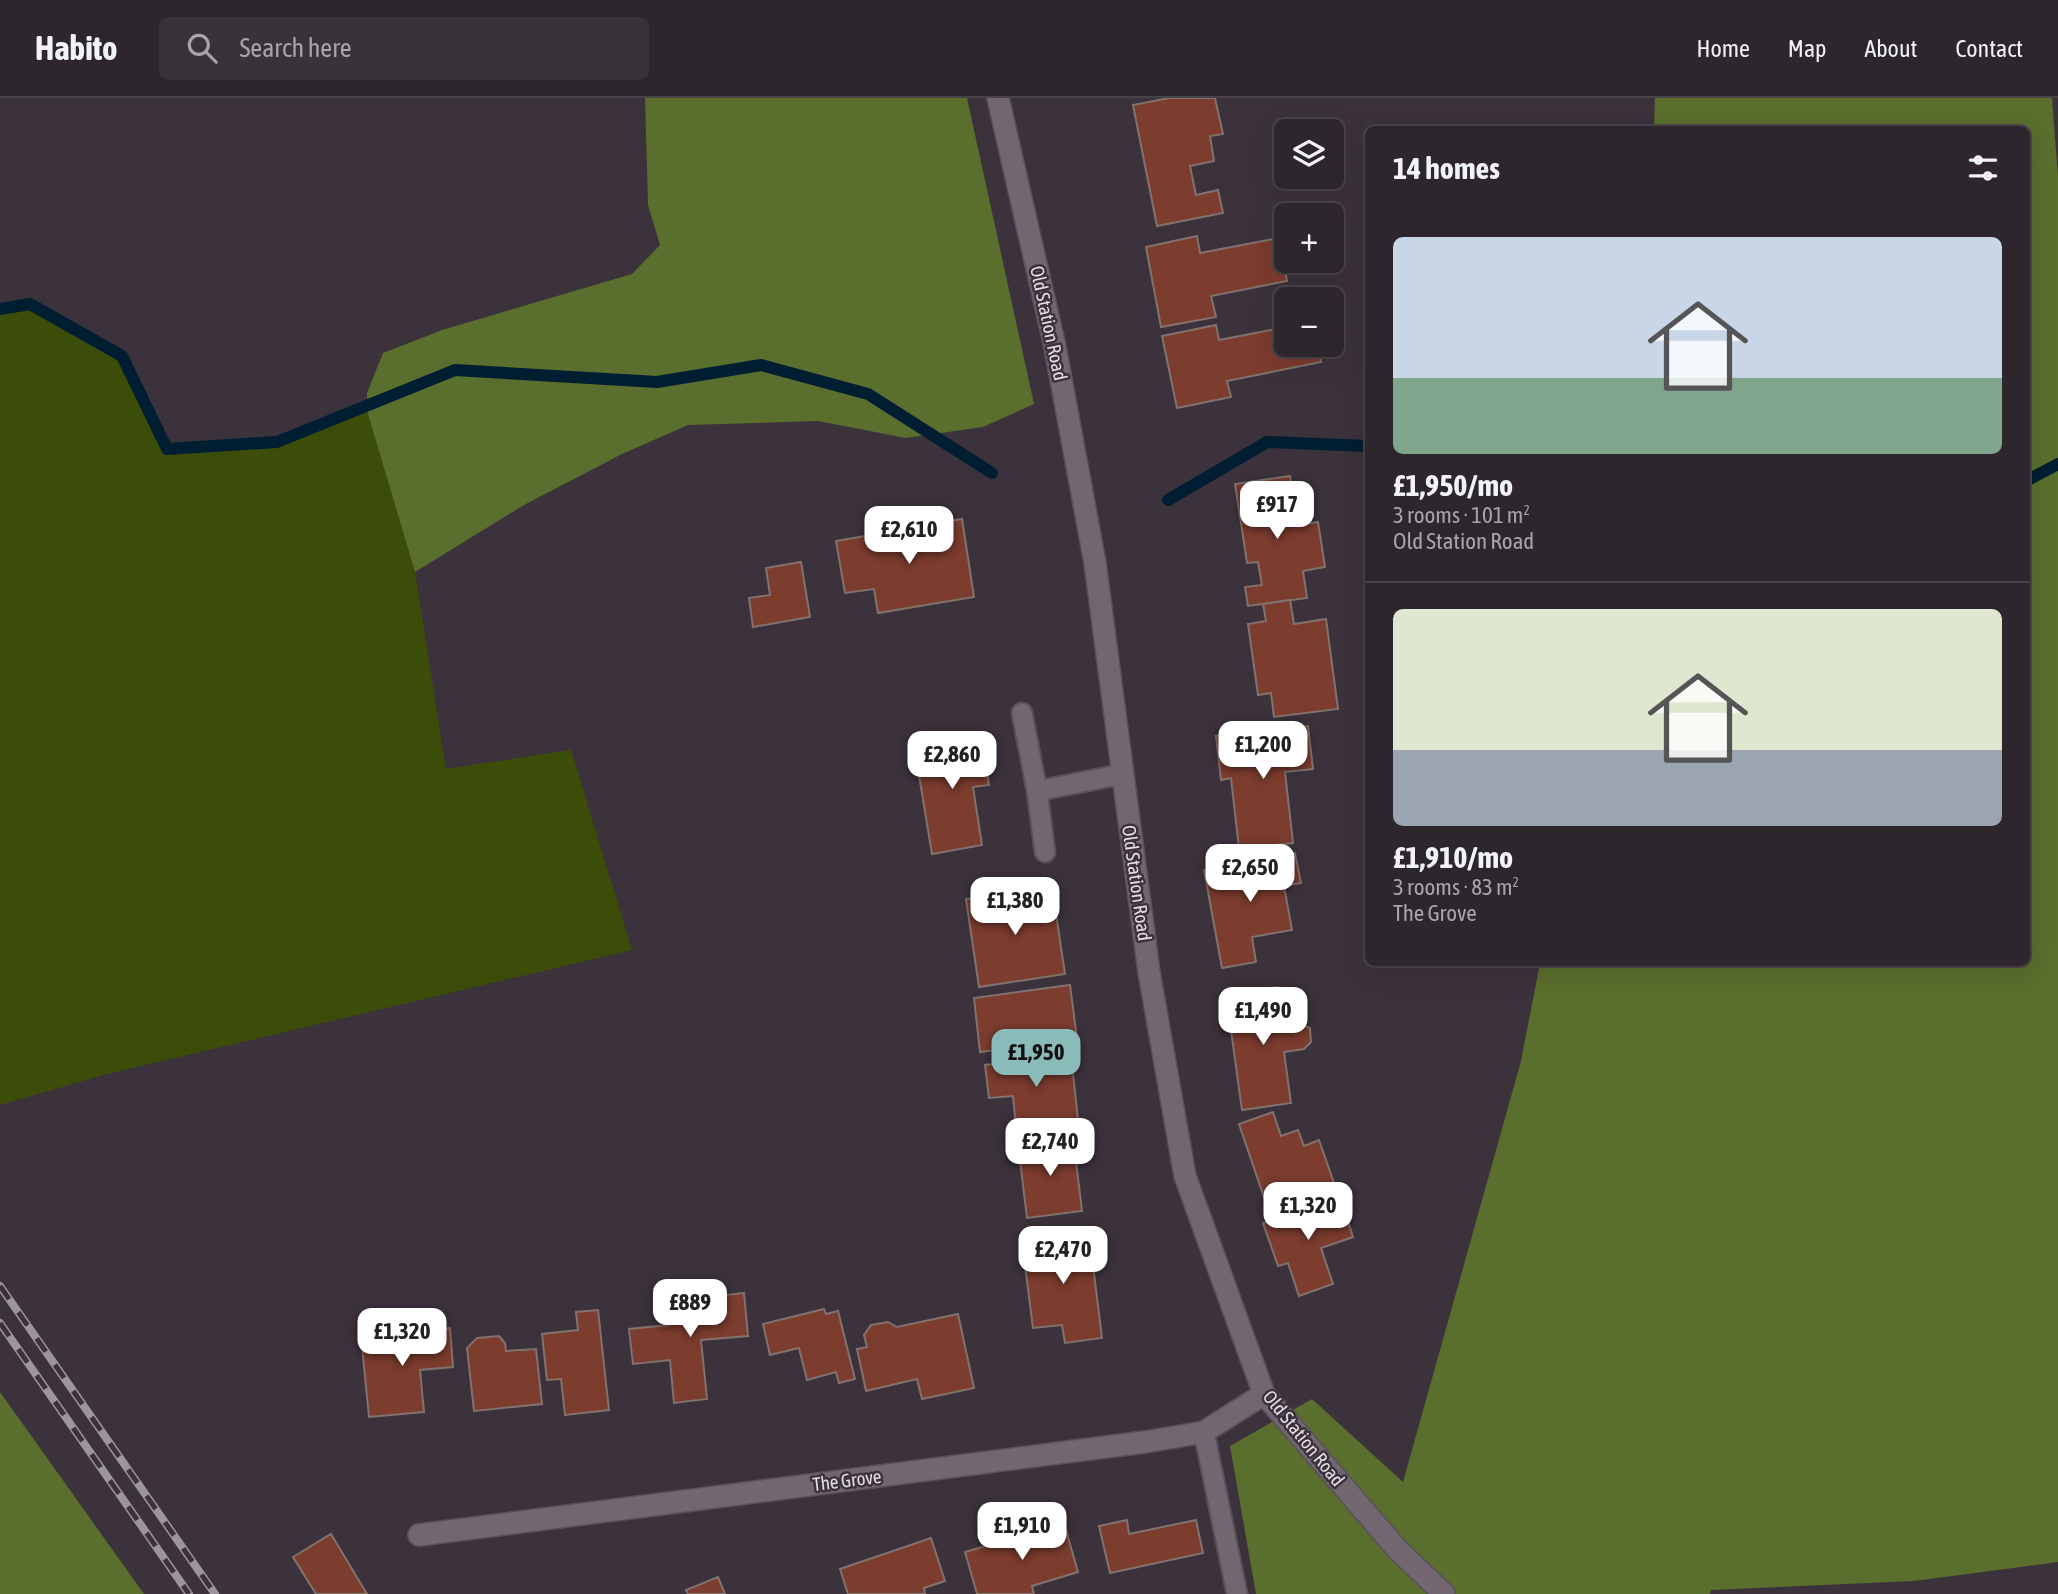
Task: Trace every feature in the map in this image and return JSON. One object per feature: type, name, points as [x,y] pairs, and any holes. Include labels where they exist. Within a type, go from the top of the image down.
[{"type":"street","name":"Old Station Road","points":[[998,98],[1060,372],[1094,563],[1149,972],[1185,1176],[1264,1394],[1397,1549],[1444,1594]]},
{"type":"street","name":"The Grove","points":[[419,1535],[1144,1442],[1204,1432],[1264,1394]]},
{"type":"lane","points":[[1021,713],[1037,791],[1045,852]]},
{"type":"lane","points":[[1037,791],[1123,774]]},
{"type":"lane","points":[[1204,1432],[1237,1594]]},
{"type":"green space","points":[[645,98],[967,98],[1034,404],[983,427],[906,438],[818,421],[688,425],[622,454],[524,505],[415,572],[367,411],[367,393],[383,353],[442,330],[632,274],[660,245],[648,205]]},
{"type":"green space","points":[[1655,98],[2052,98],[2058,177],[2058,1562],[1914,1581],[1711,1590],[1710,1594],[1256,1594],[1230,1446],[1312,1399],[1403,1482],[1521,1061],[1539,966],[2030,966],[2030,126],[1654,126]]},
{"type":"green space","points":[[30,304],[122,356],[167,449],[277,442],[367,411],[415,572],[446,769],[571,750],[632,950],[107,1074],[0,1105],[0,309]]},
{"type":"green space","points":[[0,1392],[144,1594],[0,1594]]},
{"type":"building","points":[[1169,98],[1215,98],[1223,134],[1210,136],[1214,161],[1190,166],[1196,195],[1218,190],[1223,213],[1157,226],[1133,105]]},
{"type":"building","points":[[1197,236],[1200,253],[1274,239],[1274,273],[1286,273],[1287,281],[1211,296],[1216,317],[1161,327],[1146,247]]},
{"type":"building","points":[[1216,325],[1219,340],[1274,329],[1274,357],[1320,357],[1321,362],[1227,381],[1231,397],[1177,408],[1162,336]]},
{"type":"building","points":[[1290,476],[1297,525],[1318,522],[1325,567],[1303,571],[1307,598],[1248,606],[1245,587],[1262,585],[1258,562],[1247,563],[1235,484]]},
{"type":"building","points":[[962,519],[974,597],[878,613],[874,589],[845,593],[836,541]]},
{"type":"building","points":[[801,562],[810,617],[753,627],[749,598],[770,595],[766,568]]},
{"type":"building","points":[[1290,600],[1294,624],[1326,619],[1338,709],[1274,717],[1271,693],[1258,695],[1248,624],[1266,621],[1263,604]]},
{"type":"building","points":[[1308,726],[1313,769],[1285,772],[1293,843],[1239,849],[1231,778],[1221,780],[1216,736]]},
{"type":"building","points":[[980,734],[989,785],[973,787],[982,845],[932,854],[914,745]]},
{"type":"building","points":[[1295,853],[1301,883],[1284,886],[1292,930],[1252,937],[1256,962],[1222,968],[1204,870]]},
{"type":"building","points":[[1052,887],[1065,974],[979,987],[966,899]]},
{"type":"building","points":[[1070,985],[1077,1039],[980,1052],[974,998]]},
{"type":"building","points":[[1278,987],[1283,1024],[1299,1022],[1310,1028],[1311,1042],[1304,1049],[1284,1052],[1291,1103],[1242,1110],[1226,994]]},
{"type":"building","points":[[1071,1055],[1078,1120],[1016,1127],[1013,1096],[989,1098],[985,1065]]},
{"type":"building","points":[[1273,1112],[1281,1136],[1298,1130],[1304,1146],[1319,1140],[1335,1186],[1268,1209],[1239,1124]]},
{"type":"building","points":[[1073,1137],[1082,1211],[1027,1218],[1018,1144]]},
{"type":"building","points":[[1340,1197],[1353,1237],[1321,1248],[1333,1284],[1299,1296],[1288,1263],[1278,1266],[1263,1223]]},
{"type":"building","points":[[1089,1233],[1102,1338],[1065,1343],[1062,1325],[1033,1328],[1022,1242]]},
{"type":"building","points":[[744,1293],[748,1336],[701,1340],[707,1399],[674,1403],[670,1360],[633,1364],[629,1329],[668,1325],[666,1301]]},
{"type":"building","points":[[824,1309],[826,1314],[838,1311],[855,1379],[839,1383],[836,1372],[807,1380],[799,1348],[770,1355],[763,1324]]},
{"type":"building","points":[[598,1310],[609,1410],[565,1415],[561,1379],[547,1380],[542,1334],[578,1330],[576,1312]]},
{"type":"building","points":[[958,1314],[974,1388],[922,1399],[917,1379],[866,1391],[857,1349],[867,1347],[864,1335],[871,1325],[888,1322],[897,1327]]},
{"type":"building","points":[[450,1328],[453,1367],[420,1370],[424,1412],[369,1417],[361,1336]]},
{"type":"building","points":[[499,1336],[505,1343],[506,1351],[536,1349],[542,1404],[474,1411],[467,1348],[477,1338]]},
{"type":"building","points":[[1127,1520],[1129,1534],[1196,1520],[1203,1553],[1110,1573],[1099,1526]]},
{"type":"building","points":[[1064,1523],[1078,1572],[1032,1586],[1034,1594],[977,1594],[965,1552]]},
{"type":"building","points":[[331,1534],[367,1594],[316,1594],[293,1557]]},
{"type":"building","points":[[931,1538],[945,1581],[924,1588],[925,1594],[848,1594],[840,1569]]},
{"type":"building","points":[[718,1577],[725,1594],[688,1594],[686,1590]]},
{"type":"waterway","points":[[0,309],[30,304],[122,356],[167,449],[277,442],[455,370],[657,382],[761,365],[868,394],[992,473]]},
{"type":"waterway","points":[[1168,500],[1267,442],[1365,446]]},
{"type":"waterway","points":[[2030,479],[2058,464]]},
{"type":"railway","points":[[0,1286],[215,1594]]},
{"type":"railway","points":[[0,1323],[189,1594]]}]
